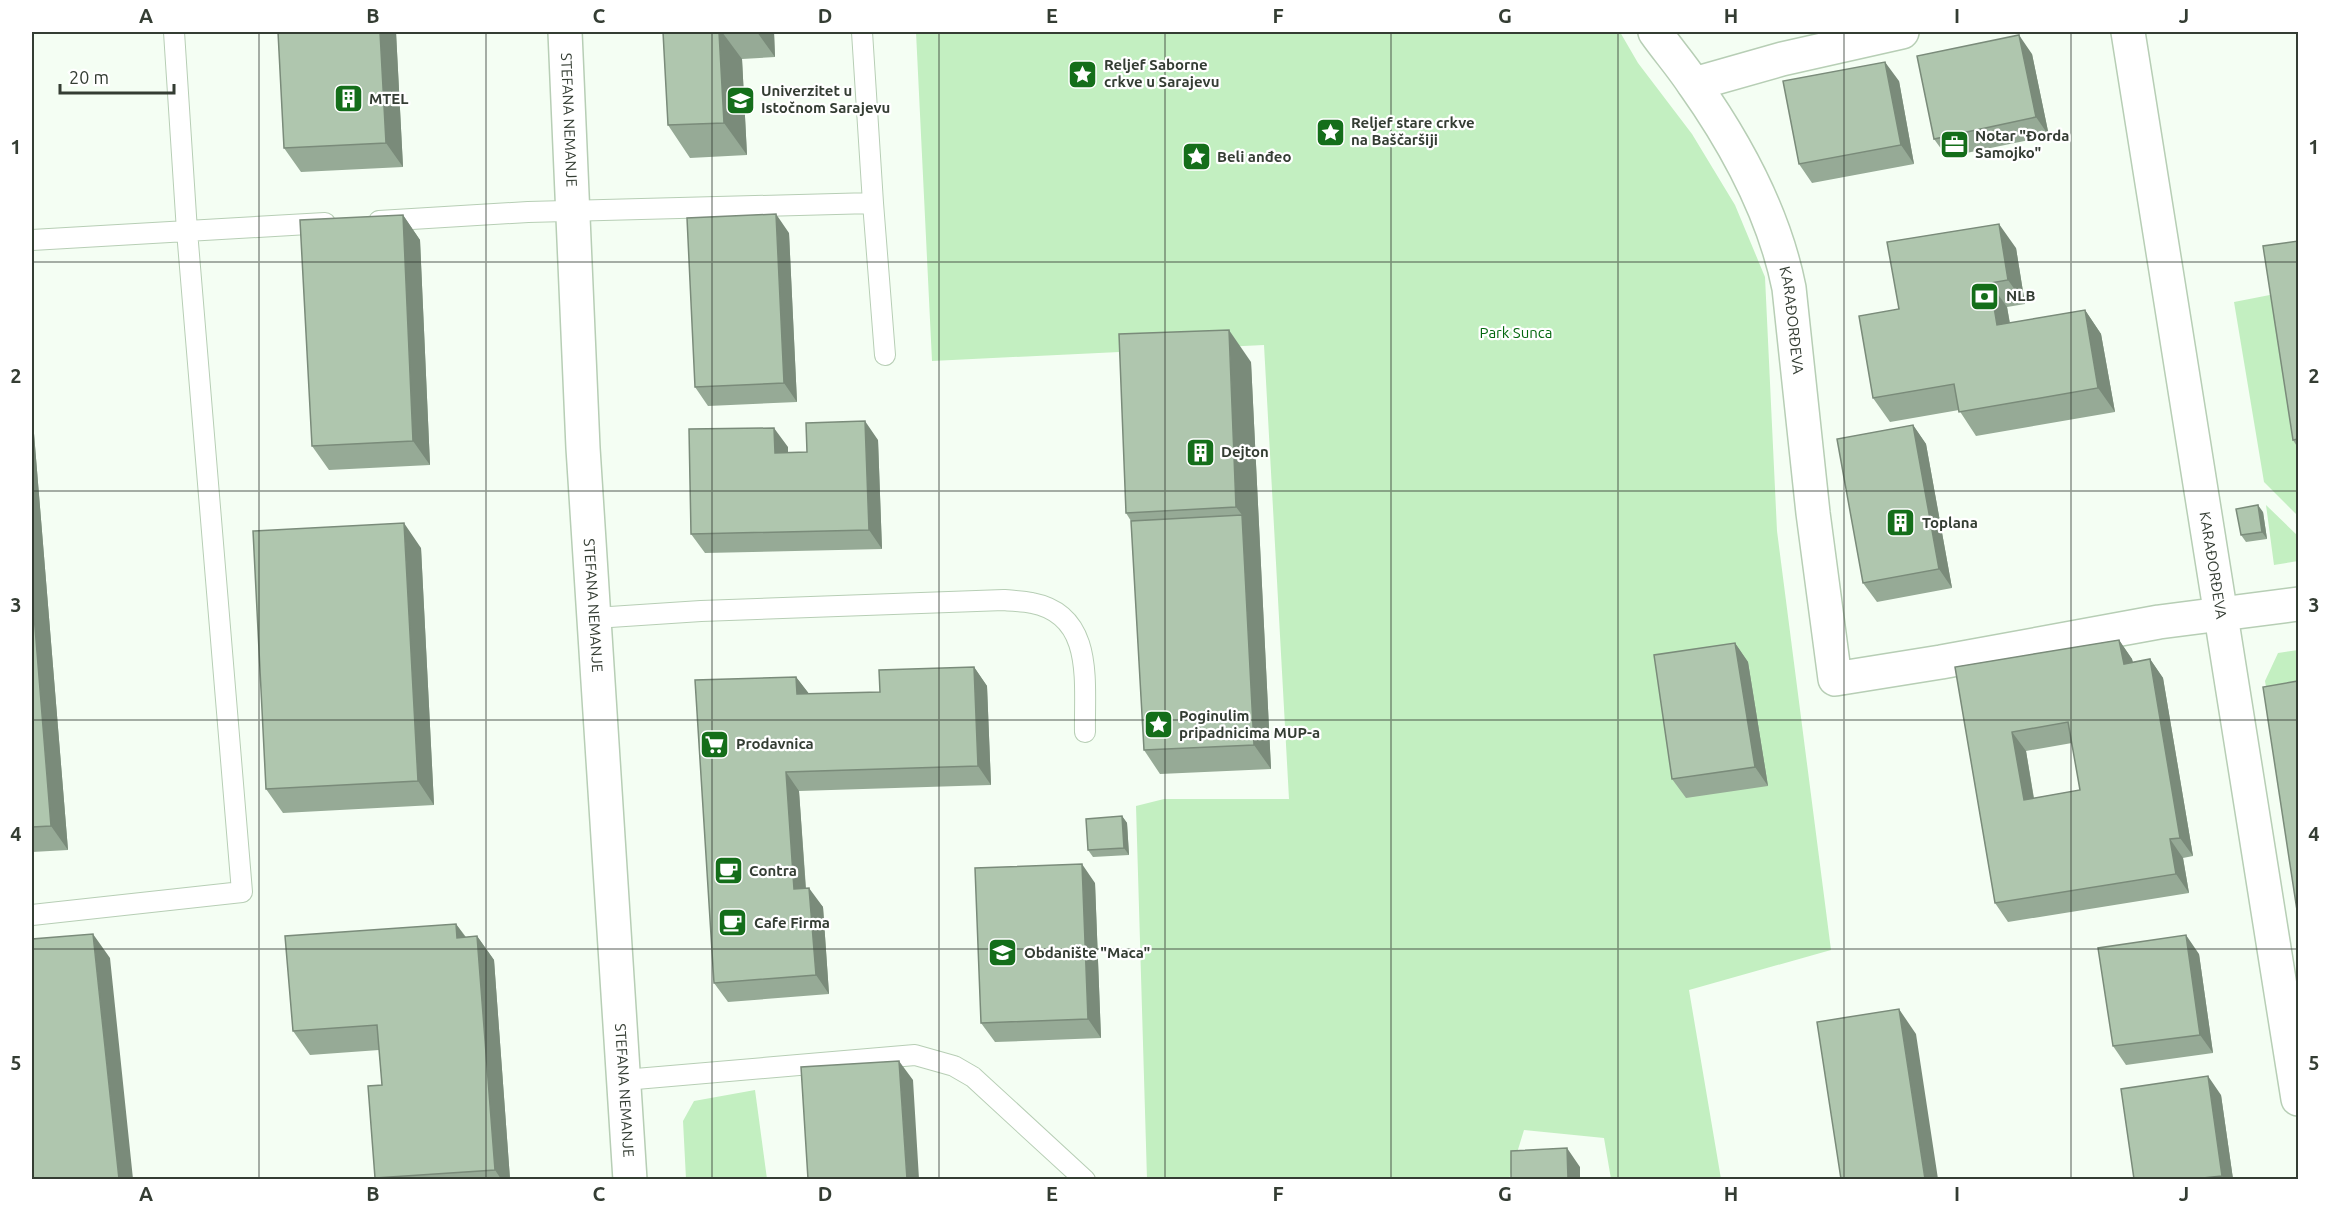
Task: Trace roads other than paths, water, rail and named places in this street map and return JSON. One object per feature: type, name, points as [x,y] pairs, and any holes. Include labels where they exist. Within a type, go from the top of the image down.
[{"type":"street","name":"STEFANA NEMANJE","points":[[565,32],[584,448],[630,1179]]},
{"type":"street","name":"KARAĐORĐEVA","points":[[1655,32],[1694,84],[1733,146],[1769,217],[1782,254],[1789,288],[1813,513],[1835,679],[2222,613]]},
{"type":"street","points":[[1694,84],[1782,58],[1902,32]]},
{"type":"street","name":"KARAĐORĐEVA","points":[[2128,32],[2298,1099]]},
{"type":"street","points":[[2222,613],[2298,604]]},
{"type":"lane","points":[[32,915],[243,892],[187,231],[174,32]]},
{"type":"lane","points":[[862,32],[885,355]]},
{"type":"lane","points":[[32,240],[573,211],[873,203]]},
{"type":"lane","points":[[595,618],[1004,600],[1034,603],[1057,612],[1074,627],[1083,654],[1085,732]]},
{"type":"lane","points":[[624,1080],[915,1055],[954,1066],[973,1077],[1085,1179]]},
{"type":"place","name":"Reljef Saborne crkve u Sarajevu","points":[[1083,74]]},
{"type":"place","name":"MTEL","points":[[348,99]]},
{"type":"place","name":"Univerzitet u Istočnom Sarajevu","points":[[740,100]]},
{"type":"place","name":"Reljef stare crkve na Baščaršiji","points":[[1330,132]]},
{"type":"place","name":"Notar \"Đorda Samojko\"","points":[[1954,145]]},
{"type":"place","name":"Beli anđeo","points":[[1196,157]]},
{"type":"place","name":"NLB","points":[[1985,296]]},
{"type":"place","name":"Dejton","points":[[1200,452]]},
{"type":"place","name":"Toplana","points":[[1901,523]]},
{"type":"place","name":"Poginulim pripadnicima MUP-a","points":[[1158,725]]},
{"type":"place","name":"Prodavnica","points":[[715,744]]},
{"type":"place","name":"Contra","points":[[728,871]]},
{"type":"place","name":"Cafe Firma","points":[[733,923]]},
{"type":"place","name":"Obdanište \"Maca\"","points":[[1003,953]]},
{"type":"park label","name":"Park Sunca","points":[[1516,333]]}]
